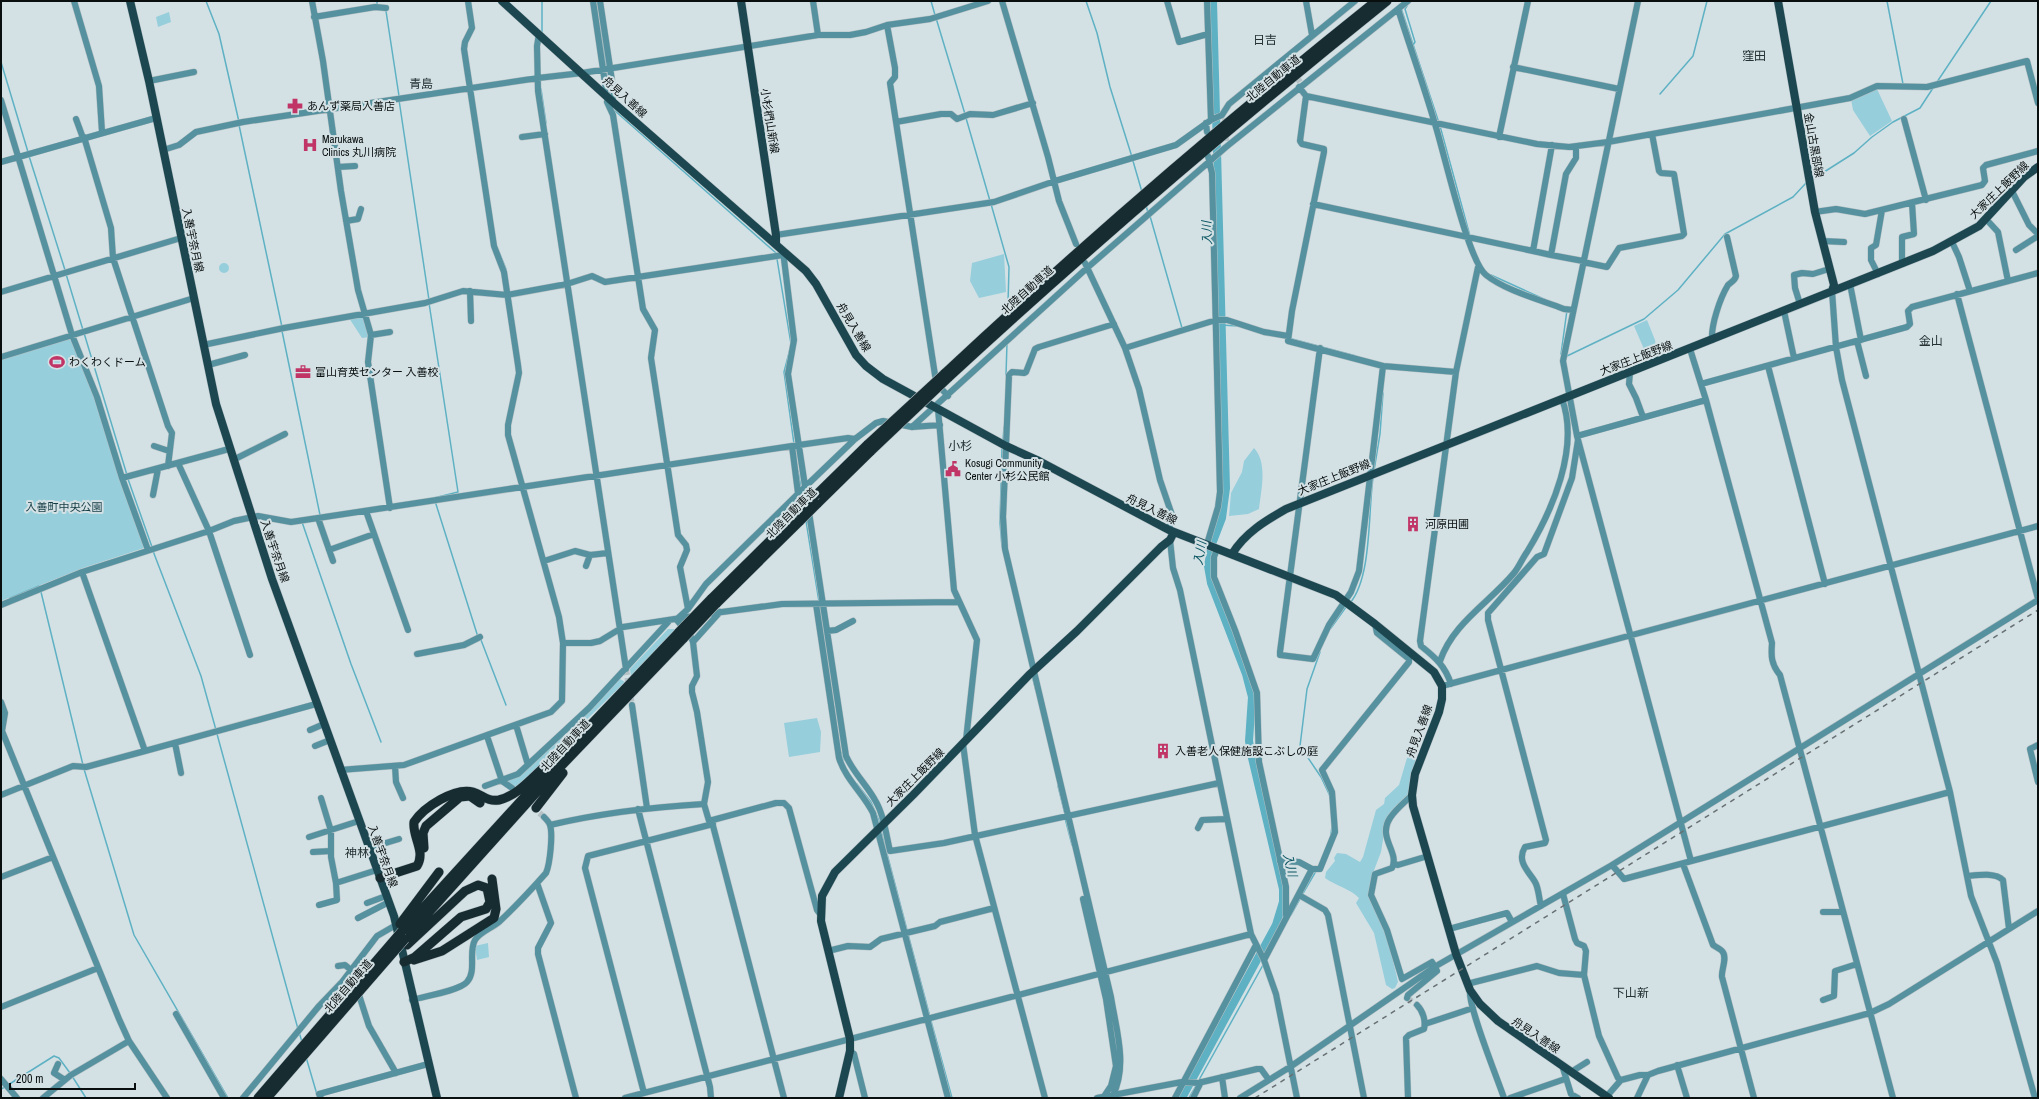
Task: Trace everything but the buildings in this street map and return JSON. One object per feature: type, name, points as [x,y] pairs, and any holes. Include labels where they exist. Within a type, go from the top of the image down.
[{"type":"highway","name":"北陸自動車道","points":[[267,1098],[402,933],[609,704],[681,635],[716,605],[817,499],[946,376],[1209,149],[1224,133],[1376,1]]},
{"type":"highway","name":"北陸自動車道","points":[[1224,133],[1387,1]]},
{"type":"highway","name":"北陸自動車道","points":[[402,933],[628,702],[681,635]]},
{"type":"highway","points":[[536,808],[628,702]]},
{"type":"highway","points":[[378,874],[417,866],[420,854],[414,822],[432,803],[467,791],[490,800],[499,800],[512,795],[554,758],[609,704]]},
{"type":"highway","points":[[378,874],[413,870],[421,866],[424,858],[423,837],[426,826],[460,797],[467,795],[476,803]]},
{"type":"highway","points":[[349,997],[402,933],[439,872]]},
{"type":"highway","points":[[404,962],[442,951],[490,922],[496,913],[495,881]]},
{"type":"highway","points":[[402,933],[465,891],[478,885],[487,888],[490,902],[486,909],[461,917],[416,957],[404,962]]},
{"type":"highway","name":"北陸自動車道","points":[[258,1098],[349,997]]},
{"type":"main road","name":"入善宇奈月線","points":[[130,1],[149,81],[216,404],[251,516],[316,704],[368,848],[402,933],[404,962],[412,1000],[437,1098]]},
{"type":"main road","name":"舟見入善線","points":[[502,1],[604,94],[776,244],[783,253],[806,271],[816,284],[853,350],[866,366],[883,379],[1006,446],[1039,461],[1172,531],[1289,577],[1322,588],[1345,601],[1434,672],[1442,686],[1442,699],[1439,712],[1415,774],[1412,795],[1413,806],[1456,954],[1468,987],[1480,1004],[1498,1021],[1608,1097]]},
{"type":"main road","name":"小杉椚山新線","points":[[741,1],[776,235],[776,244]]},
{"type":"main road","name":"金山古黒部線","points":[[1778,1],[1815,212],[1834,285],[1832,291]]},
{"type":"main road","name":"大家庄上飯野線","points":[[1232,554],[1238,544],[1250,532],[1278,514],[1298,504],[1878,274],[1952,242],[1979,226],[2024,177],[2038,167]]},
{"type":"main road","name":"大家庄上飯野線","points":[[839,1098],[850,1051],[850,1039],[820,914],[822,896],[829,880],[1032,672],[1104,604],[1161,546],[1170,540],[1172,531]]},
{"type":"street","points":[[74,1],[99,86],[102,132]]},
{"type":"street","points":[[312,1],[323,61],[346,221],[358,290],[370,335],[368,362],[390,508]]},
{"type":"street","points":[[340,770],[404,765],[551,712],[562,702],[563,643],[559,617],[508,435],[508,424],[518,373],[504,272],[494,246],[464,49],[465,42],[472,28],[468,1]]},
{"type":"street","points":[[593,1],[607,69],[614,94],[612,100],[607,102],[613,115],[643,309],[655,330],[651,358],[678,535],[686,545],[687,550],[680,567],[688,609]]},
{"type":"street","points":[[600,1],[607,69],[606,90],[604,94]]},
{"type":"street","points":[[813,1],[818,35]]},
{"type":"street","points":[[163,150],[179,145],[196,132],[330,109],[538,78],[582,73],[818,35],[850,35],[887,25],[930,19],[988,1]]},
{"type":"street","points":[[1002,1],[1033,103],[1061,208],[1076,244]]},
{"type":"street","points":[[1167,1],[1179,42],[1208,34]]},
{"type":"street","points":[[1207,1],[1208,121],[1212,173],[1220,492],[1218,507],[1207,544]]},
{"type":"street","points":[[1306,1],[1312,35]]},
{"type":"street","points":[[1224,133],[1229,104],[1285,61],[1312,35],[1354,1]]},
{"type":"street","points":[[1498,136],[1528,1]]},
{"type":"street","points":[[1440,661],[1444,649],[1454,633],[1515,572],[1544,522],[1562,477],[1567,430],[1563,361],[1638,1]]},
{"type":"street","points":[[912,427],[937,408],[1224,133],[1300,85],[1407,2]]},
{"type":"street","points":[[314,17],[375,7],[386,8]]},
{"type":"street","points":[[1398,9],[1435,123],[1467,237],[1478,266],[1486,275],[1507,287],[1564,309],[1573,310]]},
{"type":"street","points":[[887,25],[895,68],[895,77],[890,83],[935,375],[937,384],[948,396]]},
{"type":"street","points":[[539,34],[537,46],[538,78],[544,134],[626,669]]},
{"type":"street","points":[[1306,96],[1498,136],[1552,146],[1576,147],[1850,98],[1877,86],[1927,87],[2027,61],[2038,103]]},
{"type":"street","points":[[1513,67],[1619,89]]},
{"type":"street","points":[[149,81],[194,72]]},
{"type":"street","points":[[1300,85],[1306,96],[1300,141],[1302,144],[1324,149],[1324,152],[1292,311],[1288,341],[1320,348],[1383,366],[1456,372]]},
{"type":"street","points":[[1,100],[72,335],[97,397],[122,478],[148,550]]},
{"type":"street","points":[[896,122],[941,114],[950,114],[956,119],[970,114],[992,115],[1033,103]]},
{"type":"street","points":[[1,162],[102,132],[156,118]]},
{"type":"street","points":[[76,119],[111,228],[114,258],[168,426],[172,433],[168,466]]},
{"type":"street","points":[[1904,119],[1926,200]]},
{"type":"street","points":[[1208,121],[1224,133]]},
{"type":"street","points":[[776,235],[994,202],[1055,181],[1176,145],[1208,121]]},
{"type":"street","points":[[522,137],[544,134]]},
{"type":"street","points":[[1313,204],[1607,267],[1619,248],[1684,234],[1674,174],[1661,173],[1659,171],[1652,134]]},
{"type":"street","points":[[1533,251],[1552,146]]},
{"type":"street","points":[[1552,254],[1566,174],[1576,158],[1576,147]]},
{"type":"street","points":[[1815,212],[1836,209],[1865,214],[1982,185],[1985,181],[1983,168],[1986,165],[2038,151]]},
{"type":"street","points":[[338,167],[355,166]]},
{"type":"street","points":[[2012,190],[2029,225],[2038,235],[2016,250]]},
{"type":"street","points":[[1902,264],[1902,237],[1914,234],[1912,203]]},
{"type":"street","points":[[346,221],[358,219],[362,209]]},
{"type":"street","points":[[1878,274],[1871,260],[1871,248],[1876,245],[1882,210]]},
{"type":"street","points":[[1986,219],[1998,232],[2008,281]]},
{"type":"street","points":[[1712,340],[1712,327],[1727,289],[1736,276],[1727,237]]},
{"type":"street","points":[[1,292],[181,238]]},
{"type":"street","points":[[1822,241],[1844,242]]},
{"type":"street","points":[[1952,242],[1959,257],[1970,291]]},
{"type":"street","points":[[203,345],[284,328],[425,303],[455,292],[470,291],[507,295],[567,284],[592,276],[605,282],[783,253],[794,340],[788,374],[846,756],[852,769],[876,801],[905,933],[948,1098]]},
{"type":"street","points":[[1086,266],[1125,348],[1139,389],[1160,480],[1172,515],[1172,531]]},
{"type":"street","points":[[1451,684],[1447,671],[1440,661],[1421,646],[1420,641],[1456,372],[1478,266]]},
{"type":"street","points":[[1800,304],[1795,288],[1794,275],[1802,273],[1813,274],[1829,269]]},
{"type":"street","points":[[1701,384],[1907,327],[1910,324],[1908,311],[1912,307],[2038,273]]},
{"type":"street","points":[[1850,284],[1866,376]]},
{"type":"street","points":[[470,291],[471,321]]},
{"type":"street","points":[[1832,291],[1836,347],[1842,380],[1950,792],[1971,896],[1989,942],[2035,1098]]},
{"type":"street","points":[[1240,1098],[1290,1067],[1436,966],[1612,865],[2038,600],[1957,294]]},
{"type":"street","points":[[1,357],[194,298]]},
{"type":"street","points":[[1784,311],[1794,358]]},
{"type":"street","points":[[1125,348],[1216,320],[1226,320],[1264,332],[1288,336]]},
{"type":"street","points":[[1113,1095],[1118,1084],[1122,1065],[1068,815],[1032,672],[1003,533],[1009,375],[1012,372],[1026,372],[1035,349],[1039,347],[1114,324]]},
{"type":"street","points":[[370,335],[390,332]]},
{"type":"street","points":[[1320,348],[1298,504],[1280,655],[1313,660],[1329,625],[1355,583],[1359,571],[1373,474],[1383,366]]},
{"type":"street","points":[[1690,349],[1706,400],[1772,643],[1772,667],[1780,675],[1892,1098]]},
{"type":"street","points":[[208,366],[245,355]]},
{"type":"street","points":[[1768,366],[1825,584]]},
{"type":"street","points":[[1630,372],[1629,384],[1643,418]]},
{"type":"street","points":[[1565,398],[1578,437],[1691,861]]},
{"type":"street","points":[[1578,437],[1706,400]]},
{"type":"street","points":[[937,408],[940,424],[953,581],[958,602],[977,640],[965,742],[975,835],[1045,1098]]},
{"type":"street","points":[[485,786],[518,774],[573,723],[673,620],[688,609],[706,584],[855,439],[876,423],[883,421],[912,427],[940,424]]},
{"type":"street","points":[[233,460],[285,434]]},
{"type":"street","points":[[1541,906],[1536,883],[1524,866],[1523,850],[1524,847],[1545,843],[1546,840],[1488,620],[1488,612],[1537,558],[1544,554],[1572,478],[1578,437]]},
{"type":"street","points":[[1,605],[82,572],[251,516],[291,522],[792,446],[848,438],[855,439]]},
{"type":"street","points":[[154,446],[169,451]]},
{"type":"street","points":[[792,446],[798,493]]},
{"type":"street","points":[[122,478],[230,449]]},
{"type":"street","points":[[178,463],[209,531],[250,655]]},
{"type":"street","points":[[153,495],[158,469]]},
{"type":"street","points":[[366,511],[408,630]]},
{"type":"street","points":[[318,518],[333,561]]},
{"type":"street","points":[[1442,686],[2038,526]]},
{"type":"street","points":[[329,550],[374,534]]},
{"type":"street","points":[[1170,540],[1173,568],[1180,590],[1226,819],[1251,934],[1264,958],[1276,994],[1297,1098]]},
{"type":"street","points":[[1217,548],[1214,557],[1214,577],[1257,692],[1259,762],[1286,887],[1286,916]]},
{"type":"street","points":[[544,561],[575,551],[590,555],[608,553]]},
{"type":"street","points":[[586,566],[590,555]]},
{"type":"street","points":[[82,572],[104,630],[145,752]]},
{"type":"street","points":[[563,643],[591,643],[600,640],[620,628],[673,620],[716,605],[958,602]]},
{"type":"street","points":[[816,604],[839,758],[846,776],[864,796],[881,826]]},
{"type":"street","points":[[693,642],[716,605]]},
{"type":"street","points":[[673,620],[691,637],[693,642],[697,676],[692,686],[692,692],[697,712],[708,782],[704,804],[709,821],[712,822],[784,1098]]},
{"type":"street","points":[[827,631],[836,630],[853,621]]},
{"type":"street","points":[[1280,861],[1300,862],[1312,869],[1320,869],[1335,832],[1332,792],[1322,770],[1409,662],[1409,659],[1377,633],[1375,624]]},
{"type":"street","points":[[416,654],[464,645],[480,638]]},
{"type":"street","points":[[1,702],[5,713],[2,731],[98,968],[129,1041],[167,1098]]},
{"type":"street","points":[[628,702],[647,808]]},
{"type":"street","points":[[1,795],[73,766],[86,766],[145,752],[316,704]]},
{"type":"street","points":[[310,730],[324,724]]},
{"type":"street","points":[[516,725],[528,764]]},
{"type":"street","points":[[487,736],[502,781],[512,788]]},
{"type":"street","points":[[315,746],[330,740]]},
{"type":"street","points":[[175,743],[182,773]]},
{"type":"street","points":[[2038,745],[2030,749],[2038,782]]},
{"type":"street","points":[[395,766],[396,782],[403,798]]},
{"type":"street","points":[[886,851],[944,843],[975,835],[1219,783]]},
{"type":"street","points":[[1612,865],[1624,880],[1950,792]]},
{"type":"street","points":[[1407,998],[1408,995],[1437,971],[1436,966],[1432,962],[1402,979],[1387,930],[1371,895],[1375,874],[1392,868],[1394,864],[1394,858],[1385,835],[1390,818],[1412,795]]},
{"type":"street","points":[[319,905],[338,900],[331,851],[330,831],[321,798]]},
{"type":"street","points":[[644,1093],[585,868],[588,856],[646,841],[776,803],[784,803],[788,808],[817,910],[820,914]]},
{"type":"street","points":[[550,825],[587,816],[638,809],[704,804]]},
{"type":"street","points":[[638,809],[707,1076],[711,1098]]},
{"type":"street","points":[[412,1000],[461,987],[468,982],[471,969],[472,947],[475,940],[478,936],[498,922],[537,883],[549,867],[551,851],[550,825],[544,817]]},
{"type":"street","points":[[1198,828],[1202,820],[1226,819]]},
{"type":"street","points":[[309,837],[359,821]]},
{"type":"street","points":[[368,848],[399,839]]},
{"type":"street","points":[[313,852],[331,851]]},
{"type":"street","points":[[1394,864],[1398,865],[1428,856]]},
{"type":"street","points":[[1,877],[53,857]]},
{"type":"street","points":[[1683,864],[1713,945],[1722,951],[1725,957],[1721,970],[1722,978],[1754,1098]]},
{"type":"street","points":[[1264,958],[1312,869]]},
{"type":"street","points":[[336,883],[378,874]]},
{"type":"street","points":[[1967,876],[1979,874],[2000,877],[2003,880],[2009,929]]},
{"type":"street","points":[[537,883],[551,923],[538,948],[538,954],[576,1098]]},
{"type":"street","points":[[1563,894],[1575,939],[1577,943],[1584,946],[1586,951],[1584,975],[1599,1036],[1618,1078],[1621,1080]]},
{"type":"street","points":[[1298,895],[1325,910],[1328,915],[1364,1098]]},
{"type":"street","points":[[367,903],[388,899]]},
{"type":"street","points":[[358,918],[388,899]]},
{"type":"street","points":[[1083,899],[1103,972],[1116,1066],[1111,1086],[1101,1097]]},
{"type":"street","points":[[828,951],[848,946],[870,947],[881,939],[935,926],[940,922],[994,908]]},
{"type":"street","points":[[1608,1097],[1621,1080],[1640,1075],[1648,1075],[1677,1065],[1870,1012],[1889,1004],[2038,911]]},
{"type":"street","points":[[1823,912],[1843,912]]},
{"type":"street","points":[[1449,929],[1507,913],[1509,914],[1512,922]]},
{"type":"street","points":[[243,1098],[351,970],[377,936],[402,933]]},
{"type":"street","points":[[625,1098],[1251,934]]},
{"type":"street","points":[[1175,1098],[1257,946]]},
{"type":"street","points":[[1823,1000],[1834,996],[1835,970],[1857,964]]},
{"type":"street","points":[[338,966],[345,965],[351,970],[369,1026],[396,1073]]},
{"type":"street","points":[[1504,1098],[1469,996],[1468,987],[1537,966],[1559,973],[1584,975]]},
{"type":"street","points":[[1,1007],[98,968]]},
{"type":"street","points":[[1408,1098],[1406,1038],[1409,1035],[1424,1029],[1425,1024],[1421,1009],[1417,1005]]},
{"type":"street","points":[[1425,1024],[1473,1008]]},
{"type":"street","points":[[176,1014],[224,1098]]},
{"type":"street","points":[[43,1098],[65,1080],[129,1041]]},
{"type":"street","points":[[850,1051],[854,1054],[865,1098]]},
{"type":"street","points":[[1571,1072],[1587,1062]]},
{"type":"street","points":[[58,1064],[54,1073],[65,1080]]},
{"type":"street","points":[[320,1098],[319,1094],[428,1064]]},
{"type":"street","points":[[1562,1065],[1565,1079],[1571,1094],[1578,1098]]},
{"type":"street","points":[[1677,1065],[1687,1098]]},
{"type":"street","points":[[1101,1097],[1184,1082],[1200,1083],[1261,1069],[1269,1080]]},
{"type":"street","points":[[1637,1098],[1648,1075]]},
{"type":"street","points":[[1222,1077],[1225,1098]]},
{"type":"street","points":[[1,1079],[17,1098]]},
{"type":"street","points":[[1510,1098],[1565,1079]]},
{"type":"street","points":[[1193,1098],[1200,1083]]},
{"type":"green space","points":[[169,12],[171,22],[158,27],[156,17]]},
{"type":"green space","points":[[1877,89],[1892,121],[1870,136],[1853,110],[1851,99]]},
{"type":"green space","points":[[1004,254],[1006,292],[979,298],[970,281],[972,263]]},
{"type":"green space","points":[[222,263],[226,263],[229,268],[226,273],[222,273],[219,270],[219,266]]},
{"type":"green space","points":[[363,316],[369,337],[362,338],[349,318]]},
{"type":"green space","points":[[1647,320],[1655,340],[1658,359],[1650,363],[1634,326]]},
{"type":"green space","name":"入善町中央公園","points":[[68,338],[72,342],[95,398],[144,548],[83,568],[1,601],[1,359]]},
{"type":"green space","points":[[1254,448],[1261,461],[1262,469],[1259,509],[1248,514],[1229,516],[1231,493],[1242,472],[1244,461]]},
{"type":"green space","points":[[668,629],[676,629],[631,676],[630,669]]},
{"type":"green space","points":[[620,679],[625,682],[572,734],[571,728]]},
{"type":"green space","points":[[817,718],[821,732],[820,752],[789,757],[784,723]]},
{"type":"green space","points":[[562,736],[565,736],[566,740],[515,789],[508,783],[508,780]]},
{"type":"green space","points":[[1412,756],[1416,761],[1416,765],[1407,797],[1385,827],[1381,852],[1369,889],[1390,947],[1398,982],[1395,988],[1392,989],[1386,985],[1374,933],[1356,903],[1359,898],[1325,878],[1326,872],[1335,861],[1334,858],[1337,853],[1346,854],[1360,862],[1363,857],[1376,810],[1384,804],[1385,798],[1399,785],[1407,758]]},
{"type":"green space","points":[[488,943],[489,957],[477,960],[475,946]]},
{"type":"waterway","points":[[206,1],[219,34],[239,122]]},
{"type":"waterway","points":[[377,1],[377,6]]},
{"type":"waterway","points":[[542,1],[542,34]]},
{"type":"waterway","points":[[597,1],[606,67]]},
{"type":"waterway","points":[[931,1],[935,15]]},
{"type":"waterway","points":[[1086,1],[1097,33],[1110,87],[1132,157]]},
{"type":"waterway","name":"入川","points":[[1182,1098],[1276,925],[1283,902],[1283,889],[1249,741],[1252,697],[1246,674],[1211,583],[1208,566],[1212,544],[1222,518],[1226,488],[1213,1]]},
{"type":"waterway","points":[[1660,94],[1693,56],[1707,1]]},
{"type":"waterway","points":[[1887,1],[1903,84]]},
{"type":"waterway","points":[[1937,82],[1991,1]]},
{"type":"waterway","points":[[1407,6],[1405,9],[1415,42],[1413,45]]},
{"type":"waterway","points":[[1401,8],[1439,123]]},
{"type":"waterway","points":[[386,11],[399,96]]},
{"type":"waterway","points":[[936,18],[965,114]]},
{"type":"waterway","points":[[1,62],[28,152]]},
{"type":"waterway","points":[[607,71],[610,95]]},
{"type":"waterway","points":[[1813,179],[1854,153],[1872,137],[1893,122],[1920,108],[1933,88]]},
{"type":"waterway","points":[[541,89],[546,123]]},
{"type":"waterway","points":[[399,100],[429,300]]},
{"type":"waterway","points":[[614,110],[776,253]]},
{"type":"waterway","points":[[966,118],[990,201]]},
{"type":"waterway","points":[[239,125],[282,327]]},
{"type":"waterway","points":[[1440,126],[1470,236]]},
{"type":"waterway","points":[[29,156],[65,270]]},
{"type":"waterway","points":[[1133,161],[1142,192]]},
{"type":"waterway","points":[[1567,356],[1644,319],[1678,290],[1725,234],[1793,197],[1806,183]]},
{"type":"waterway","points":[[991,204],[1009,267],[1008,304]]},
{"type":"waterway","points":[[1146,205],[1148,213]]},
{"type":"waterway","points":[[1150,216],[1182,328]]},
{"type":"waterway","points":[[499,252],[506,269]]},
{"type":"waterway","points":[[777,259],[791,344]]},
{"type":"waterway","points":[[66,274],[83,330]]},
{"type":"waterway","points":[[1491,275],[1546,300]]},
{"type":"waterway","points":[[429,303],[458,492],[434,498]]},
{"type":"waterway","points":[[1561,354],[1567,310]]},
{"type":"waterway","points":[[1221,325],[1238,326]]},
{"type":"waterway","points":[[282,331],[320,515]]},
{"type":"waterway","points":[[84,333],[127,475]]},
{"type":"waterway","points":[[1292,339],[1356,356]]},
{"type":"waterway","points":[[1006,375],[1007,343]]},
{"type":"waterway","points":[[790,349],[784,372],[794,444]]},
{"type":"waterway","points":[[1374,471],[1380,434],[1383,393]]},
{"type":"waterway","points":[[1003,441],[1004,427]]},
{"type":"waterway","points":[[1002,447],[1000,523],[1002,547]]},
{"type":"waterway","points":[[798,471],[801,487]]},
{"type":"waterway","points":[[1350,603],[1357,592],[1366,561],[1373,478]]},
{"type":"waterway","points":[[128,479],[152,547]]},
{"type":"waterway","points":[[802,493],[803,503]]},
{"type":"waterway","points":[[435,501],[478,637]]},
{"type":"waterway","points":[[806,521],[819,602]]},
{"type":"waterway","points":[[302,522],[351,664],[381,742]]},
{"type":"waterway","points":[[153,551],[201,676],[216,730]]},
{"type":"waterway","points":[[10,598],[39,586],[40,588]]},
{"type":"waterway","points":[[41,592],[83,765]]},
{"type":"waterway","points":[[819,606],[829,671]]},
{"type":"waterway","points":[[1331,628],[1346,607]]},
{"type":"waterway","points":[[481,640],[506,705]]},
{"type":"waterway","points":[[1320,652],[1307,689],[1300,746],[1321,777],[1330,796]]},
{"type":"waterway","points":[[1033,679],[1036,691]]},
{"type":"waterway","points":[[217,734],[298,1029]]},
{"type":"waterway","points":[[841,752],[843,760]]},
{"type":"waterway","points":[[84,769],[134,935],[228,1098]]},
{"type":"waterway","points":[[857,784],[871,802],[880,823]]},
{"type":"waterway","points":[[1058,786],[1065,814]]},
{"type":"waterway","points":[[1065,818],[1072,845]]},
{"type":"waterway","points":[[1331,834],[1332,826]]},
{"type":"waterway","points":[[881,831],[907,930]]},
{"type":"waterway","points":[[1302,895],[1316,871]]},
{"type":"waterway","points":[[1291,915],[1300,899]]},
{"type":"waterway","points":[[908,934],[930,1017]]},
{"type":"waterway","points":[[1199,1080],[1263,965]]},
{"type":"waterway","points":[[931,1021],[952,1098]]},
{"type":"waterway","points":[[299,1032],[302,1042]]},
{"type":"waterway","points":[[8,1085],[54,1056],[59,1058],[70,1073]]},
{"type":"waterway","points":[[306,1057],[318,1098]]},
{"type":"waterway","points":[[72,1076],[86,1098]]},
{"type":"waterway","points":[[1189,1098],[1196,1086]]},
{"type":"waterway","points":[[1,1089],[5,1087]]},
{"type":"tunnel","points":[[1287,63],[1300,82]]},
{"type":"tunnel","points":[[1225,118],[1226,141]]},
{"type":"tunnel","points":[[626,669],[632,705]]},
{"type":"tunnel","points":[[526,801],[544,817]]},
{"type":"tunnel","points":[[1407,998],[1417,1005]]},
{"type":"railway","points":[[1255,1098],[2038,610]]},
{"type":"place","name":"あんず薬局入善店","points":[[295,106]]},
{"type":"place","name":"Marukawa Clinics 丸川病院","points":[[310,145]]},
{"type":"place","name":"わくわくドーム","points":[[57,362]]},
{"type":"place","name":"富山育英センター 入善校","points":[[303,372]]},
{"type":"place","name":"Kosugi Community Center 小杉公民館","points":[[953,469]]},
{"type":"place","name":"河原田圃","points":[[1413,524]]},
{"type":"place","name":"入善老人保健施設こぶしの庭","points":[[1163,751]]},
{"type":"district","name":"日吉","points":[[1265,40]]},
{"type":"district","name":"窪田","points":[[1754,56]]},
{"type":"district","name":"青島","points":[[421,84]]},
{"type":"district","name":"金山","points":[[1931,341]]},
{"type":"district","name":"小杉","points":[[960,446]]},
{"type":"district","name":"神林","points":[[357,853]]},
{"type":"district","name":"下山新","points":[[1631,993]]}]
